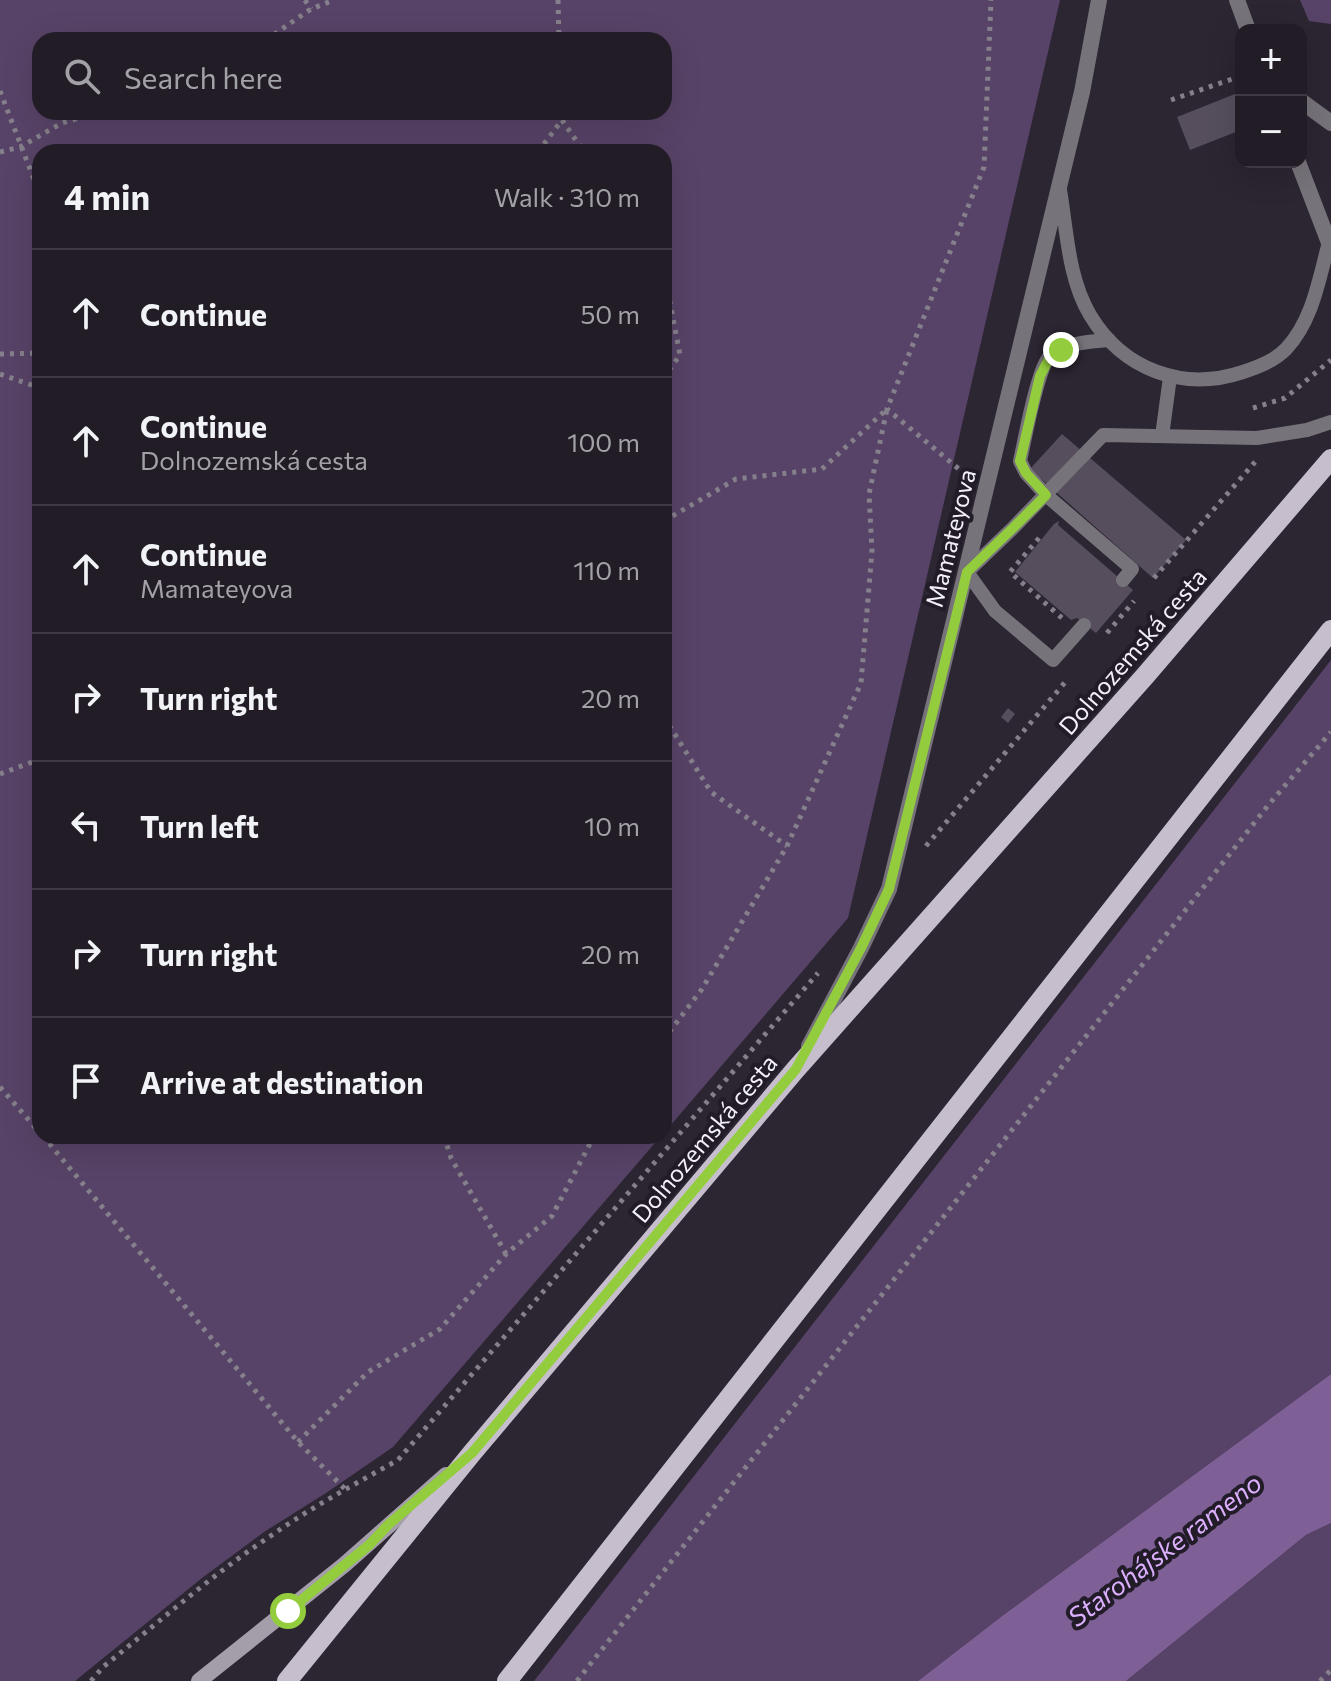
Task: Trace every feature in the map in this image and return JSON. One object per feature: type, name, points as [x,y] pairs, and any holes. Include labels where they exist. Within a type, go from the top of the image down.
[{"type":"main road","name":"Dolnozemská cesta","points":[[287,1681],[472,1453],[796,1069],[1145,676],[1331,459]]},
{"type":"main road","points":[[507,1681],[1331,630]]},
{"type":"main road","points":[[199,1681],[344,1565],[472,1453]]},
{"type":"street","name":"Mamateyova","points":[[796,1069],[889,889],[1082,92],[1099,0]]},
{"type":"street","points":[[1237,0],[1246,24]]},
{"type":"street","points":[[1307,105],[1331,123]]},
{"type":"street","points":[[1300,168],[1330,245]]},
{"type":"lane","points":[[1059,186],[1074,276],[1090,316],[1109,340],[1139,364],[1170,377],[1187,380],[1226,378],[1263,366],[1284,352],[1297,335],[1315,297],[1330,245]]},
{"type":"lane","points":[[1109,340],[1070,345],[1050,357],[1040,376],[1020,461],[1026,473],[1046,495],[1132,569],[1123,580]]},
{"type":"lane","points":[[1162,436],[1170,377]]},
{"type":"lane","points":[[1081,628],[1053,660],[995,611],[967,572],[1103,435],[1257,438],[1307,430],[1331,422]]},
{"type":"path","points":[[305,0],[311,9]]},
{"type":"path","points":[[278,32],[311,9],[334,0]]},
{"type":"path","points":[[558,0],[559,32]]},
{"type":"path","points":[[672,1028],[702,989],[787,846],[861,683],[872,551],[869,494],[887,409],[984,167],[991,0]]},
{"type":"path","points":[[1171,100],[1235,78]]},
{"type":"path","points":[[0,91],[32,176]]},
{"type":"path","points":[[0,152],[20,147],[72,120]]},
{"type":"path","points":[[544,144],[562,120],[578,144]]},
{"type":"path","points":[[672,313],[680,355],[672,366]]},
{"type":"path","points":[[0,354],[32,353]]},
{"type":"path","points":[[1253,408],[1285,398],[1331,360]]},
{"type":"path","points":[[0,374],[32,385]]},
{"type":"path","points":[[887,409],[986,492]]},
{"type":"path","points":[[672,516],[736,479],[822,469],[887,409]]},
{"type":"path","points":[[1046,530],[1010,572],[1081,628]]},
{"type":"path","points":[[672,730],[711,792],[787,846]]},
{"type":"path","points":[[577,1681],[1270,803],[1331,732]]},
{"type":"path","points":[[0,774],[32,762]]},
{"type":"path","points":[[672,1142],[820,971]]},
{"type":"path","points":[[0,1087],[32,1124]]},
{"type":"path","points":[[49,1144],[298,1442],[345,1489]]},
{"type":"path","points":[[447,1144],[451,1158],[506,1254]]},
{"type":"path","points":[[298,1442],[368,1372],[440,1329],[506,1254],[552,1216],[590,1144]]},
{"type":"path","points":[[91,1681],[103,1667],[201,1587],[271,1535],[398,1460],[671,1144]]},
{"type":"path","points":[[1320,1681],[1331,1670]]},
{"type":"shaded area","points":[[0,0],[1060,0],[848,918],[672,1124],[672,144],[32,144],[32,1144],[654,1144],[393,1447],[264,1532],[75,1681],[0,1681]]},
{"type":"shaded area","points":[[1300,0],[1331,0],[1331,24],[1309,21]]},
{"type":"shaded area","points":[[1331,660],[1331,1374],[918,1681],[534,1681]]},
{"type":"shaded area","points":[[1331,1523],[1331,1681],[1126,1681],[1306,1535]]},
{"type":"water","name":"Starohájske rameno","points":[[1331,1374],[1331,1523],[1306,1535],[1126,1681],[918,1681],[1002,1616]]},
{"type":"building","points":[[1235,94],[1235,132],[1190,150],[1177,117]]},
{"type":"building","points":[[1062,434],[1186,540],[1153,578],[1030,469]]},
{"type":"building","points":[[1059,521],[1058,525],[1133,590],[1096,633],[1077,618],[1071,620],[1015,572]]},
{"type":"building","points":[[1008,708],[1015,714],[1008,723],[1001,717]]},
{"type":"route","points":[[288,1611],[369,1545],[472,1453],[796,1069],[889,889],[967,572],[1046,495],[1026,473],[1020,461],[1040,376],[1050,357],[1061,350]]}]
